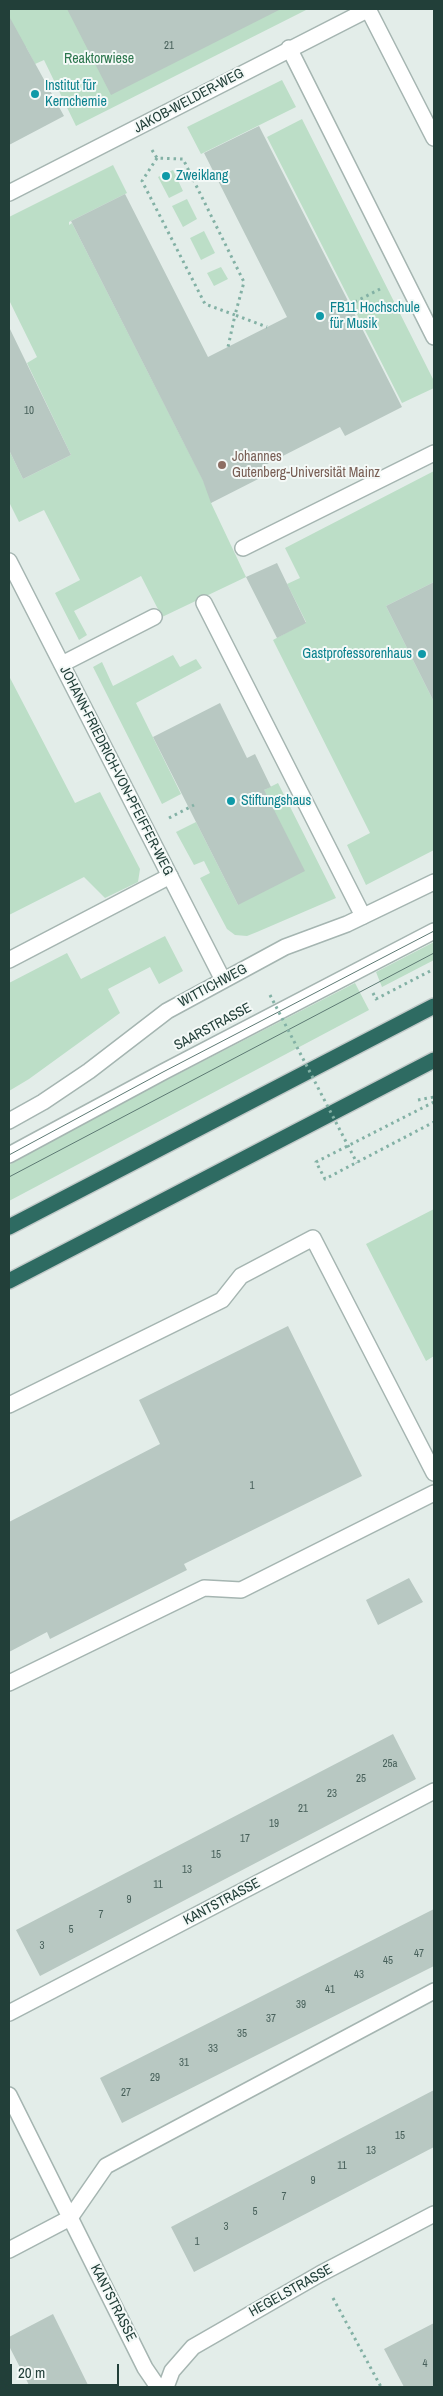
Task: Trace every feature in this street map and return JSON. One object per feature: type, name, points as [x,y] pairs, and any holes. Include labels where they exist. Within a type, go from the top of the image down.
[{"type":"highway","points":[[9,1227],[434,1006]]},
{"type":"highway","points":[[9,1281],[434,1060]]},
{"type":"street","name":"JAKOB-WELDER-WEG","points":[[9,193],[288,48],[368,9]]},
{"type":"street","points":[[368,9],[434,138]]},
{"type":"street","points":[[288,48],[434,337]]},
{"type":"street","points":[[244,548],[434,454]]},
{"type":"street","name":"JOHANN-FRIEDRICH-VON-PFEIFFER-WEG","points":[[9,561],[223,980]]},
{"type":"street","points":[[204,603],[363,916]]},
{"type":"street","points":[[62,664],[154,617]]},
{"type":"street","points":[[9,960],[170,876]]},
{"type":"street","name":"WITTICHWEG","points":[[9,1121],[58,1092],[167,1010],[285,947],[363,916],[434,882]]},
{"type":"street","name":"SAARSTRASSE","points":[[9,1155],[434,930]]},
{"type":"street","points":[[9,1405],[222,1300],[242,1276],[313,1238],[434,1473]]},
{"type":"street","points":[[9,1683],[204,1588],[241,1590],[434,1493]]},
{"type":"street","name":"KANTSTRASSE","points":[[9,2013],[434,1791]]},
{"type":"street","points":[[9,2250],[70,2218],[106,2166],[434,1991]]},
{"type":"street","name":"KANTSTRASSE","points":[[9,2094],[145,2368],[158,2387]]},
{"type":"street","name":"HEGELSTRASSE","points":[[166,2387],[172,2371],[193,2346],[320,2274],[434,2214]]},
{"type":"path","points":[[150,146],[156,158]]},
{"type":"path","points":[[156,158],[183,159],[244,282],[228,347]]},
{"type":"path","points":[[156,158],[142,181],[205,304],[267,328]]},
{"type":"path","points":[[349,305],[386,285]]},
{"type":"path","points":[[169,818],[194,805]]},
{"type":"path","points":[[270,995],[357,1163]]},
{"type":"path","points":[[433,1101],[316,1162],[325,1179],[434,1122]]},
{"type":"path","points":[[320,2274],[381,2387]]},
{"type":"green space","name":"Reaktorwiese","points":[[9,9],[308,9],[76,126],[44,60],[35,64],[26,47],[9,56]]},
{"type":"green space","points":[[282,80],[296,107],[201,154],[187,127]]},
{"type":"green space","points":[[302,119],[434,381],[434,388],[402,403],[267,137]]},
{"type":"green space","points":[[113,165],[127,193],[69,222],[69,225],[72,223],[213,500],[211,503],[246,577],[162,617],[141,576],[74,611],[87,635],[79,640],[55,593],[80,580],[44,510],[19,522],[9,502],[9,450],[23,479],[71,455],[27,363],[37,357],[9,300],[9,217]]},
{"type":"green space","points":[[173,170],[183,191],[169,198],[158,177]]},
{"type":"green space","points":[[187,199],[197,219],[183,227],[172,206]]},
{"type":"green space","points":[[204,231],[215,253],[201,260],[190,238]]},
{"type":"green space","points":[[221,267],[228,279],[214,286],[207,273]]},
{"type":"green space","points":[[434,471],[434,582],[386,606],[434,702],[434,850],[366,885],[347,845],[370,833],[273,640],[306,622],[287,584],[300,578],[285,548]]},
{"type":"green space","points":[[173,655],[180,667],[196,659],[202,668],[136,703],[181,794],[162,804],[93,667],[102,662],[113,686]]},
{"type":"green space","points":[[9,676],[75,803],[100,792],[140,869],[138,882],[105,898],[84,877],[9,915]]},
{"type":"green space","points":[[278,783],[336,898],[247,936],[235,935],[227,929],[200,878],[210,873],[204,861],[194,865],[176,832],[196,822],[238,905],[264,790]]},
{"type":"green space","points":[[165,936],[183,971],[159,984],[150,967],[108,989],[120,1013],[29,1079],[9,1091],[9,983],[67,953],[81,979]]},
{"type":"green space","points":[[434,942],[434,960],[382,987],[376,972]]},
{"type":"green space","points":[[355,983],[369,1010],[9,1201],[9,1165],[81,1124]]},
{"type":"green space","points":[[434,1209],[434,1356],[426,1361],[366,1244]]},
{"type":"building","points":[[67,9],[281,9],[111,95]]},
{"type":"building","name":"Institut für Kernchemie","points":[[9,16],[64,116],[9,145]]},
{"type":"building","name":"FB11 Hochschule für Musik","points":[[259,126],[402,407],[345,436],[340,427],[265,465],[270,473],[211,503],[203,481],[71,221],[125,194],[208,357],[287,317],[204,153]]},
{"type":"building","points":[[9,327],[71,455],[23,479],[9,450]]},
{"type":"building","points":[[277,563],[306,623],[277,638],[246,577]]},
{"type":"building","name":"Gastprofessorenhaus","points":[[434,582],[434,702],[386,606]]},
{"type":"building","name":"Stiftungshaus","points":[[220,703],[247,758],[255,754],[271,787],[264,790],[305,871],[238,905],[153,737]]},
{"type":"building","points":[[288,1326],[362,1476],[184,1564],[187,1570],[50,1639],[47,1632],[9,1652],[9,1522],[160,1444],[139,1400]]},
{"type":"building","points":[[409,1578],[423,1602],[378,1625],[366,1600]]},
{"type":"building","points":[[393,1734],[416,1779],[40,1976],[16,1930]]},
{"type":"building","points":[[434,1909],[434,1966],[122,2123],[100,2078]]},
{"type":"building","points":[[434,2090],[434,2147],[194,2272],[171,2227]]},
{"type":"building","points":[[53,2314],[89,2387],[30,2387],[9,2346],[9,2337]]},
{"type":"building","points":[[434,2323],[434,2387],[404,2387],[384,2349]]},
{"type":"tram line","points":[[9,1155],[163,1072],[434,931]]},
{"type":"tram line","points":[[9,1177],[434,953]]},
{"type":"place","name":"Institut für Kernchemie","points":[[35,94]]},
{"type":"place","name":"Zweiklang","points":[[166,176]]},
{"type":"place","name":"FB11 Hochschule für Musik","points":[[320,316]]},
{"type":"place","name":"Johannes Gutenberg-Universität Mainz","points":[[222,465]]},
{"type":"place","name":"Gastprofessorenhaus","points":[[422,654]]},
{"type":"place","name":"Stiftungshaus","points":[[231,801]]}]
